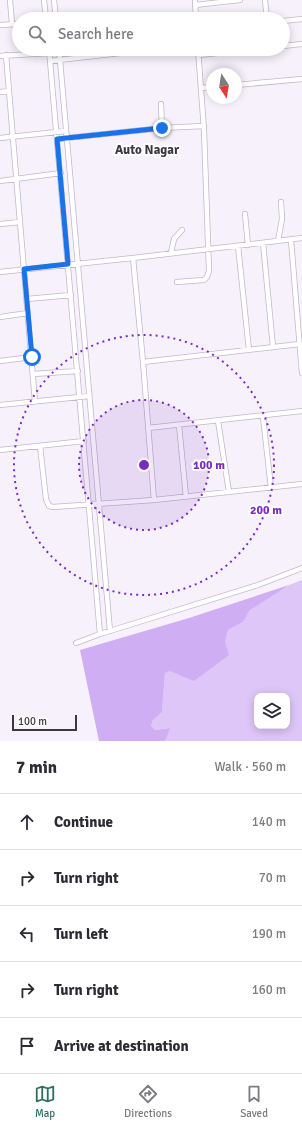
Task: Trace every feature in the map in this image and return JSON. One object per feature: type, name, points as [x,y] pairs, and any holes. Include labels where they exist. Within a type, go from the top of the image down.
[{"type":"street","points":[[0,25],[12,24],[10,0]]},
{"type":"street","points":[[44,0],[45,12]]},
{"type":"street","points":[[54,0],[55,12]]},
{"type":"street","points":[[196,12],[195,2],[240,0]]},
{"type":"street","points":[[265,0],[266,12]]},
{"type":"street","points":[[290,21],[302,20]]},
{"type":"street","points":[[290,45],[302,44]]},
{"type":"street","points":[[0,56],[12,54]]},
{"type":"street","points":[[6,55],[35,402]]},
{"type":"street","points":[[50,56],[90,504],[100,634]]},
{"type":"street","points":[[60,56],[110,631]]},
{"type":"street","points":[[50,61],[95,56]]},
{"type":"street","points":[[177,282],[204,280],[209,271],[204,126],[199,56]]},
{"type":"street","points":[[242,84],[302,79]]},
{"type":"street","points":[[201,88],[206,88]]},
{"type":"street","points":[[0,92],[9,91]]},
{"type":"street","points":[[160,104],[162,128]]},
{"type":"street","points":[[57,139],[162,128],[204,126]]},
{"type":"street","points":[[0,138],[66,131]]},
{"type":"street","points":[[0,181],[61,173]]},
{"type":"street","points":[[278,241],[282,219],[281,202]]},
{"type":"street","points":[[245,214],[248,244]]},
{"type":"street","points":[[0,224],[20,222]]},
{"type":"street","points":[[171,253],[174,239],[182,230]]},
{"type":"street","points":[[0,272],[302,238]]},
{"type":"street","points":[[291,240],[302,372]]},
{"type":"street","points":[[263,243],[273,347]]},
{"type":"street","points":[[238,246],[249,350]]},
{"type":"street","points":[[133,258],[154,500]]},
{"type":"street","points":[[27,299],[71,295]]},
{"type":"street","points":[[0,317],[28,313]]},
{"type":"street","points":[[143,362],[300,344]]},
{"type":"street","points":[[0,361],[32,357]]},
{"type":"street","points":[[33,374],[78,371]]},
{"type":"street","points":[[0,405],[89,396]]},
{"type":"street","points":[[148,428],[302,411]]},
{"type":"street","points":[[263,416],[271,488]]},
{"type":"street","points":[[218,421],[229,492]]},
{"type":"street","points":[[179,425],[186,497]]},
{"type":"street","points":[[0,450],[84,441]]},
{"type":"street","points":[[40,446],[46,499],[49,506],[53,507],[154,500],[302,484]]},
{"type":"street","points":[[76,643],[100,634],[258,585],[302,568]]},
{"type":"shaded area","points":[[302,580],[302,741],[165,741],[169,728],[155,730],[151,726],[153,720],[162,712],[165,673],[225,642],[228,630],[243,622],[250,610],[289,585]]},
{"type":"shaded area","points":[[289,585],[250,610],[243,622],[228,630],[225,642],[229,655],[194,681],[170,671],[165,673],[162,712],[153,720],[151,726],[155,730],[170,728],[165,741],[99,741],[80,650],[189,618]]},
{"type":"district","name":"Auto Nagar","points":[[147,150]]},
{"type":"route","points":[[32,357],[24,269],[68,264],[57,139],[162,128]]}]
